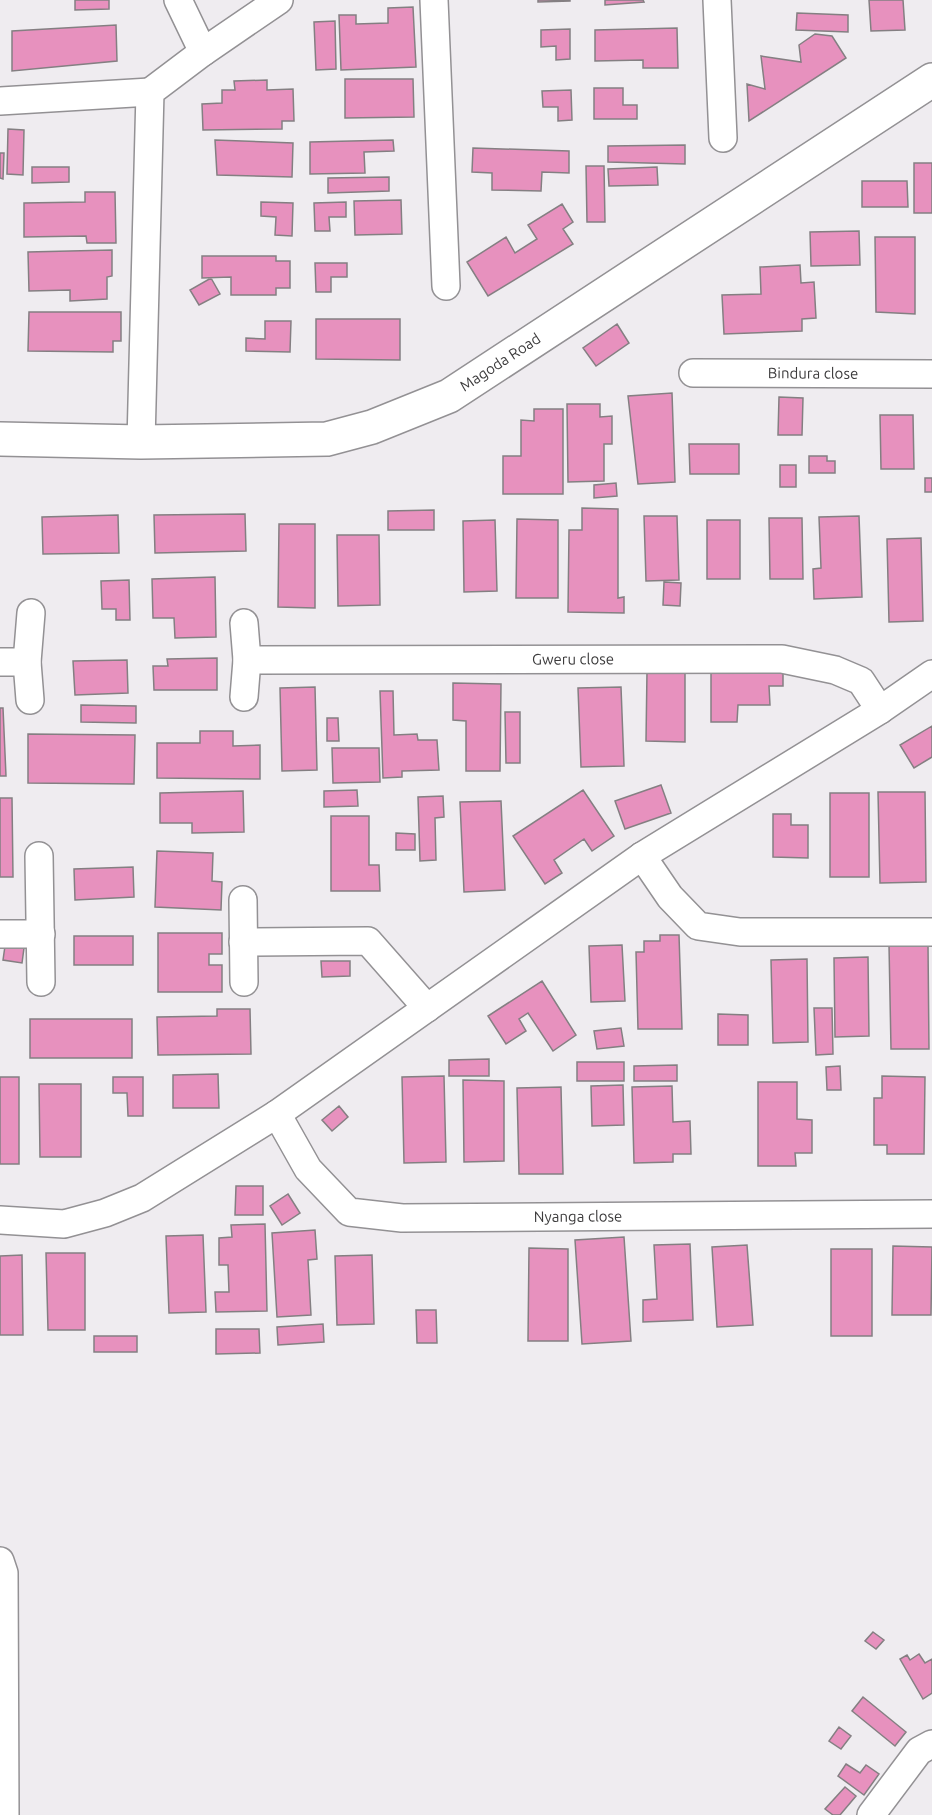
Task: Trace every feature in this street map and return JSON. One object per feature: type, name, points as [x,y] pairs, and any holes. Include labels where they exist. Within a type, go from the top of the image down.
[{"type":"street","points":[[178,0],[203,52]]},
{"type":"street","points":[[0,101],[150,92],[279,0]]},
{"type":"street","points":[[434,0],[446,286]]},
{"type":"street","points":[[717,0],[723,138]]},
{"type":"street","name":"Magoda Road","points":[[0,440],[141,442],[327,440],[372,427],[449,396],[932,80]]},
{"type":"street","points":[[141,442],[150,92]]},
{"type":"street","name":"Bindura close","points":[[693,373],[932,374]]},
{"type":"street","points":[[30,700],[27,662],[32,613]]},
{"type":"street","points":[[244,623],[247,660],[244,697]]},
{"type":"street","name":"Gweru close","points":[[247,660],[782,659],[836,670],[861,681],[880,710]]},
{"type":"street","points":[[0,662],[27,662]]},
{"type":"street","points":[[0,1220],[64,1224],[105,1213],[142,1198],[277,1114],[642,856],[880,710],[932,674]]},
{"type":"street","points":[[39,856],[41,982]]},
{"type":"street","points":[[642,856],[670,897],[698,926],[740,932],[932,932]]},
{"type":"street","points":[[243,900],[244,982]]},
{"type":"street","points":[[0,934],[41,934]]},
{"type":"street","points":[[243,942],[368,941],[427,1008]]},
{"type":"street","name":"Nyanga close","points":[[277,1114],[308,1169],[349,1212],[402,1218],[932,1214]]},
{"type":"street","points":[[0,1561],[4,1573],[5,1815]]},
{"type":"street","points":[[871,1815],[919,1751],[932,1744]]},
{"type":"building","points":[[75,0],[109,0],[109,9],[75,10]]},
{"type":"building","points":[[538,0],[570,0],[570,1],[538,2]]},
{"type":"building","points":[[605,0],[643,0],[644,2],[605,5]]},
{"type":"building","points":[[869,0],[903,0],[905,30],[871,31]]},
{"type":"building","points":[[413,7],[416,67],[341,70],[339,15],[356,15],[356,24],[388,23],[388,8]]},
{"type":"building","points":[[797,13],[848,15],[848,32],[796,30]]},
{"type":"building","points":[[335,21],[336,69],[316,70],[314,22]]},
{"type":"building","points":[[116,25],[117,61],[12,71],[12,31]]},
{"type":"building","points":[[677,28],[678,68],[643,68],[643,60],[595,61],[595,30]]},
{"type":"building","points":[[570,29],[570,59],[556,60],[556,46],[541,47],[541,30]]},
{"type":"building","points":[[815,34],[832,36],[846,58],[749,121],[747,84],[765,89],[761,56],[801,62],[799,45]]},
{"type":"building","points":[[345,79],[413,79],[414,117],[345,118]]},
{"type":"building","points":[[267,80],[267,90],[293,89],[294,121],[282,121],[282,129],[203,130],[202,104],[222,103],[222,90],[235,90],[234,81]]},
{"type":"building","points":[[594,88],[623,88],[623,105],[637,105],[637,119],[594,119]]},
{"type":"building","points":[[571,90],[572,120],[558,121],[558,107],[543,107],[542,91]]},
{"type":"building","points":[[8,129],[24,130],[23,175],[7,174]]},
{"type":"building","points":[[215,140],[293,143],[292,177],[217,175]]},
{"type":"building","points":[[393,140],[394,151],[364,152],[365,173],[310,174],[310,142]]},
{"type":"building","points":[[685,145],[685,164],[608,162],[608,146]]},
{"type":"building","points":[[473,148],[569,151],[569,173],[542,172],[541,191],[492,190],[492,173],[472,172]]},
{"type":"building","points":[[0,153],[4,153],[3,179],[0,178]]},
{"type":"building","points":[[914,163],[932,163],[932,213],[914,213]]},
{"type":"building","points":[[586,166],[604,166],[605,222],[587,222]]},
{"type":"building","points":[[32,167],[69,167],[69,182],[32,183]]},
{"type":"building","points":[[657,167],[658,185],[609,186],[608,169]]},
{"type":"building","points":[[389,177],[389,191],[328,193],[328,178]]},
{"type":"building","points":[[862,181],[907,181],[908,207],[862,207]]},
{"type":"building","points":[[85,192],[115,192],[116,243],[87,243],[86,236],[24,237],[24,203],[85,202]]},
{"type":"building","points":[[401,200],[402,234],[355,235],[354,201]]},
{"type":"building","points":[[261,202],[293,203],[292,236],[275,235],[276,217],[261,216]]},
{"type":"building","points":[[346,202],[346,217],[329,217],[330,231],[315,231],[314,203]]},
{"type":"building","points":[[562,204],[573,222],[563,229],[573,244],[488,296],[467,262],[506,237],[515,253],[537,239],[528,225]]},
{"type":"building","points":[[859,231],[860,265],[811,266],[810,232]]},
{"type":"building","points":[[875,237],[915,237],[915,314],[876,312]]},
{"type":"building","points":[[112,250],[112,276],[107,277],[107,299],[70,301],[70,290],[29,291],[28,252]]},
{"type":"building","points":[[202,256],[276,256],[276,261],[290,261],[290,288],[276,288],[276,295],[231,295],[231,277],[202,278]]},
{"type":"building","points":[[315,263],[347,263],[347,277],[331,277],[331,292],[316,292]]},
{"type":"building","points":[[800,265],[801,283],[814,282],[816,318],[802,319],[802,331],[724,334],[722,295],[761,294],[760,267]]},
{"type":"building","points":[[211,278],[220,294],[199,305],[190,290]]},
{"type":"building","points":[[29,312],[121,312],[121,341],[113,341],[113,352],[28,351]]},
{"type":"building","points":[[316,319],[400,319],[400,360],[316,359]]},
{"type":"building","points":[[265,321],[291,321],[290,352],[246,351],[246,338],[265,339]]},
{"type":"building","points":[[617,324],[629,343],[596,366],[583,348]]},
{"type":"building","points":[[672,393],[675,482],[638,484],[628,396]]},
{"type":"building","points":[[779,397],[803,398],[802,435],[778,435]]},
{"type":"building","points":[[567,404],[600,404],[600,417],[612,416],[612,444],[604,444],[604,481],[568,482]]},
{"type":"building","points":[[534,409],[563,409],[563,494],[503,494],[503,456],[521,456],[521,420],[534,421]]},
{"type":"building","points":[[880,415],[913,415],[914,469],[881,469]]},
{"type":"building","points":[[689,444],[739,444],[739,474],[690,474]]},
{"type":"building","points":[[809,456],[827,456],[827,461],[835,461],[835,473],[809,473]]},
{"type":"building","points":[[780,465],[796,465],[796,487],[780,487]]},
{"type":"building","points":[[925,478],[932,478],[932,492],[925,492]]},
{"type":"building","points":[[616,483],[617,496],[594,498],[594,485]]},
{"type":"building","points":[[582,508],[618,509],[618,598],[624,597],[624,613],[568,612],[569,530],[582,530]]},
{"type":"building","points":[[434,510],[434,530],[388,530],[388,511]]},
{"type":"building","points":[[245,514],[246,551],[155,553],[154,515]]},
{"type":"building","points":[[118,515],[119,553],[43,554],[42,517]]},
{"type":"building","points":[[644,516],[677,516],[679,580],[646,581]]},
{"type":"building","points":[[859,516],[862,597],[814,599],[813,569],[821,568],[819,517]]},
{"type":"building","points":[[769,518],[802,518],[803,579],[770,579]]},
{"type":"building","points":[[517,519],[558,520],[558,598],[516,598]]},
{"type":"building","points":[[495,520],[497,591],[464,592],[463,521]]},
{"type":"building","points":[[707,520],[740,520],[740,579],[707,579]]},
{"type":"building","points":[[279,524],[315,524],[315,608],[278,607]]},
{"type":"building","points":[[337,535],[379,535],[380,605],[338,606]]},
{"type":"building","points":[[921,538],[923,621],[889,622],[887,539]]},
{"type":"building","points":[[215,577],[216,637],[175,638],[174,618],[153,618],[152,579]]},
{"type":"building","points":[[129,580],[130,620],[116,620],[116,609],[102,609],[101,581]]},
{"type":"building","points":[[664,582],[681,583],[680,606],[663,605]]},
{"type":"building","points":[[217,658],[217,690],[154,690],[153,666],[168,666],[167,659]]},
{"type":"building","points":[[127,660],[128,693],[75,695],[73,661]]},
{"type":"building","points":[[711,667],[783,667],[783,686],[769,686],[770,705],[738,705],[737,722],[711,722]]},
{"type":"building","points":[[647,671],[685,672],[685,742],[646,741]]},
{"type":"building","points":[[453,683],[501,684],[500,771],[466,771],[466,721],[453,720]]},
{"type":"building","points":[[315,687],[317,770],[282,771],[280,688]]},
{"type":"building","points":[[621,687],[624,766],[581,767],[578,688]]},
{"type":"building","points":[[380,691],[393,691],[394,735],[417,734],[418,740],[437,740],[439,770],[402,771],[402,777],[383,778]]},
{"type":"building","points":[[81,705],[136,706],[136,723],[81,722]]},
{"type":"building","points":[[0,708],[3,708],[6,776],[0,776]]},
{"type":"building","points":[[505,712],[520,712],[520,763],[506,763]]},
{"type":"building","points":[[327,718],[338,718],[339,741],[327,741]]},
{"type":"building","points":[[932,726],[932,757],[914,768],[900,745]]},
{"type":"building","points":[[200,731],[233,731],[233,746],[260,745],[260,779],[157,778],[157,743],[200,743]]},
{"type":"building","points":[[28,734],[135,735],[134,784],[28,783]]},
{"type":"building","points":[[332,748],[379,748],[380,782],[333,783]]},
{"type":"building","points":[[661,785],[671,813],[625,829],[615,801]]},
{"type":"building","points":[[357,790],[358,806],[324,807],[324,791]]},
{"type":"building","points":[[583,790],[614,836],[592,851],[584,839],[554,860],[562,873],[545,884],[513,836]]},
{"type":"building","points":[[243,791],[244,832],[192,833],[192,823],[160,823],[160,793]]},
{"type":"building","points":[[878,792],[925,792],[926,882],[880,883]]},
{"type":"building","points":[[830,793],[869,793],[869,877],[830,877]]},
{"type":"building","points":[[443,796],[444,817],[435,818],[436,860],[420,861],[418,797]]},
{"type":"building","points":[[0,798],[12,798],[13,877],[0,877]]},
{"type":"building","points":[[501,801],[505,890],[464,892],[460,802]]},
{"type":"building","points":[[773,814],[791,814],[791,825],[808,825],[808,858],[773,857]]},
{"type":"building","points":[[331,816],[369,816],[369,865],[379,865],[380,891],[331,891]]},
{"type":"building","points":[[396,833],[415,834],[415,850],[396,850]]},
{"type":"building","points":[[157,851],[213,853],[212,881],[222,882],[221,910],[155,907]]},
{"type":"building","points":[[133,867],[134,897],[75,900],[74,869]]},
{"type":"building","points":[[158,933],[222,933],[222,954],[209,954],[209,965],[222,965],[222,992],[158,992]]},
{"type":"building","points":[[660,935],[679,935],[682,1029],[638,1029],[636,952],[644,952],[644,941],[660,941]]},
{"type":"building","points":[[74,936],[133,936],[133,965],[74,965]]},
{"type":"building","points":[[622,945],[625,1001],[591,1002],[589,946]]},
{"type":"building","points":[[889,945],[928,945],[929,1049],[891,1049]]},
{"type":"building","points":[[5,946],[24,948],[22,963],[3,960]]},
{"type":"building","points":[[868,957],[869,1036],[835,1037],[834,958]]},
{"type":"building","points":[[807,959],[808,1042],[773,1043],[771,960]]},
{"type":"building","points":[[321,961],[350,961],[350,976],[322,977]]},
{"type":"building","points":[[542,981],[576,1035],[553,1051],[528,1013],[519,1019],[526,1031],[506,1044],[488,1016]]},
{"type":"building","points":[[814,1008],[832,1008],[833,1054],[816,1055]]},
{"type":"building","points":[[217,1009],[250,1009],[251,1054],[158,1055],[157,1017],[217,1016]]},
{"type":"building","points":[[718,1014],[748,1015],[748,1045],[718,1045]]},
{"type":"building","points":[[30,1019],[132,1019],[132,1058],[30,1058]]},
{"type":"building","points":[[621,1028],[624,1046],[597,1049],[594,1031]]},
{"type":"building","points":[[489,1059],[489,1076],[449,1076],[449,1060]]},
{"type":"building","points":[[577,1062],[624,1062],[624,1081],[577,1081]]},
{"type":"building","points":[[677,1065],[677,1081],[634,1081],[634,1066]]},
{"type":"building","points":[[840,1066],[841,1090],[827,1090],[826,1067]]},
{"type":"building","points":[[218,1074],[219,1108],[173,1108],[173,1075]]},
{"type":"building","points":[[444,1076],[446,1162],[404,1163],[402,1077]]},
{"type":"building","points":[[882,1076],[925,1077],[924,1154],[887,1154],[887,1145],[874,1145],[874,1098],[882,1098]]},
{"type":"building","points":[[0,1077],[19,1077],[19,1164],[0,1164]]},
{"type":"building","points":[[113,1077],[143,1077],[143,1116],[128,1116],[127,1093],[113,1093]]},
{"type":"building","points":[[463,1080],[504,1081],[504,1161],[464,1162]]},
{"type":"building","points":[[758,1082],[797,1082],[797,1119],[812,1120],[812,1153],[795,1153],[796,1166],[758,1166]]},
{"type":"building","points":[[39,1084],[81,1084],[81,1157],[40,1157]]},
{"type":"building","points":[[623,1085],[624,1125],[592,1126],[591,1086]]},
{"type":"building","points":[[672,1086],[673,1122],[690,1121],[691,1154],[673,1154],[673,1162],[634,1163],[632,1087]]},
{"type":"building","points":[[561,1087],[563,1174],[519,1174],[517,1088]]},
{"type":"building","points":[[339,1106],[348,1117],[332,1131],[322,1120]]},
{"type":"building","points":[[236,1186],[263,1186],[263,1215],[235,1215]]},
{"type":"building","points":[[288,1194],[300,1213],[282,1225],[270,1206]]},
{"type":"building","points":[[265,1224],[267,1311],[216,1312],[215,1292],[229,1292],[228,1265],[219,1265],[219,1238],[232,1237],[231,1225]]},
{"type":"building","points":[[315,1230],[317,1259],[308,1260],[311,1315],[277,1317],[272,1233]]},
{"type":"building","points":[[203,1235],[206,1312],[169,1313],[166,1236]]},
{"type":"building","points":[[624,1237],[631,1341],[582,1344],[575,1240]]},
{"type":"building","points":[[690,1244],[693,1320],[643,1322],[643,1300],[657,1299],[654,1245]]},
{"type":"building","points":[[747,1245],[753,1325],[717,1327],[712,1247]]},
{"type":"building","points":[[893,1246],[932,1247],[931,1315],[892,1315]]},
{"type":"building","points":[[529,1248],[568,1249],[568,1341],[528,1341]]},
{"type":"building","points":[[831,1249],[872,1249],[872,1336],[831,1336]]},
{"type":"building","points":[[46,1253],[85,1253],[85,1330],[48,1330]]},
{"type":"building","points":[[22,1255],[23,1335],[0,1335],[0,1256]]},
{"type":"building","points":[[372,1255],[374,1324],[337,1325],[335,1256]]},
{"type":"building","points":[[416,1310],[436,1310],[437,1343],[417,1343]]},
{"type":"building","points":[[323,1324],[324,1342],[278,1345],[277,1327]]},
{"type":"building","points":[[216,1329],[259,1329],[260,1353],[216,1354]]},
{"type":"building","points":[[94,1336],[137,1336],[137,1352],[94,1352]]},
{"type":"building","points":[[873,1632],[884,1640],[876,1649],[865,1641]]},
{"type":"building","points":[[919,1654],[925,1663],[932,1659],[932,1693],[923,1699],[900,1659],[907,1655],[910,1660]]},
{"type":"building","points":[[863,1697],[906,1732],[895,1746],[852,1711]]},
{"type":"building","points":[[839,1727],[851,1736],[841,1749],[829,1741]]},
{"type":"building","points":[[846,1764],[860,1773],[866,1765],[879,1774],[864,1795],[838,1776]]},
{"type":"building","points":[[845,1787],[856,1796],[840,1815],[833,1815],[825,1809]]}]
